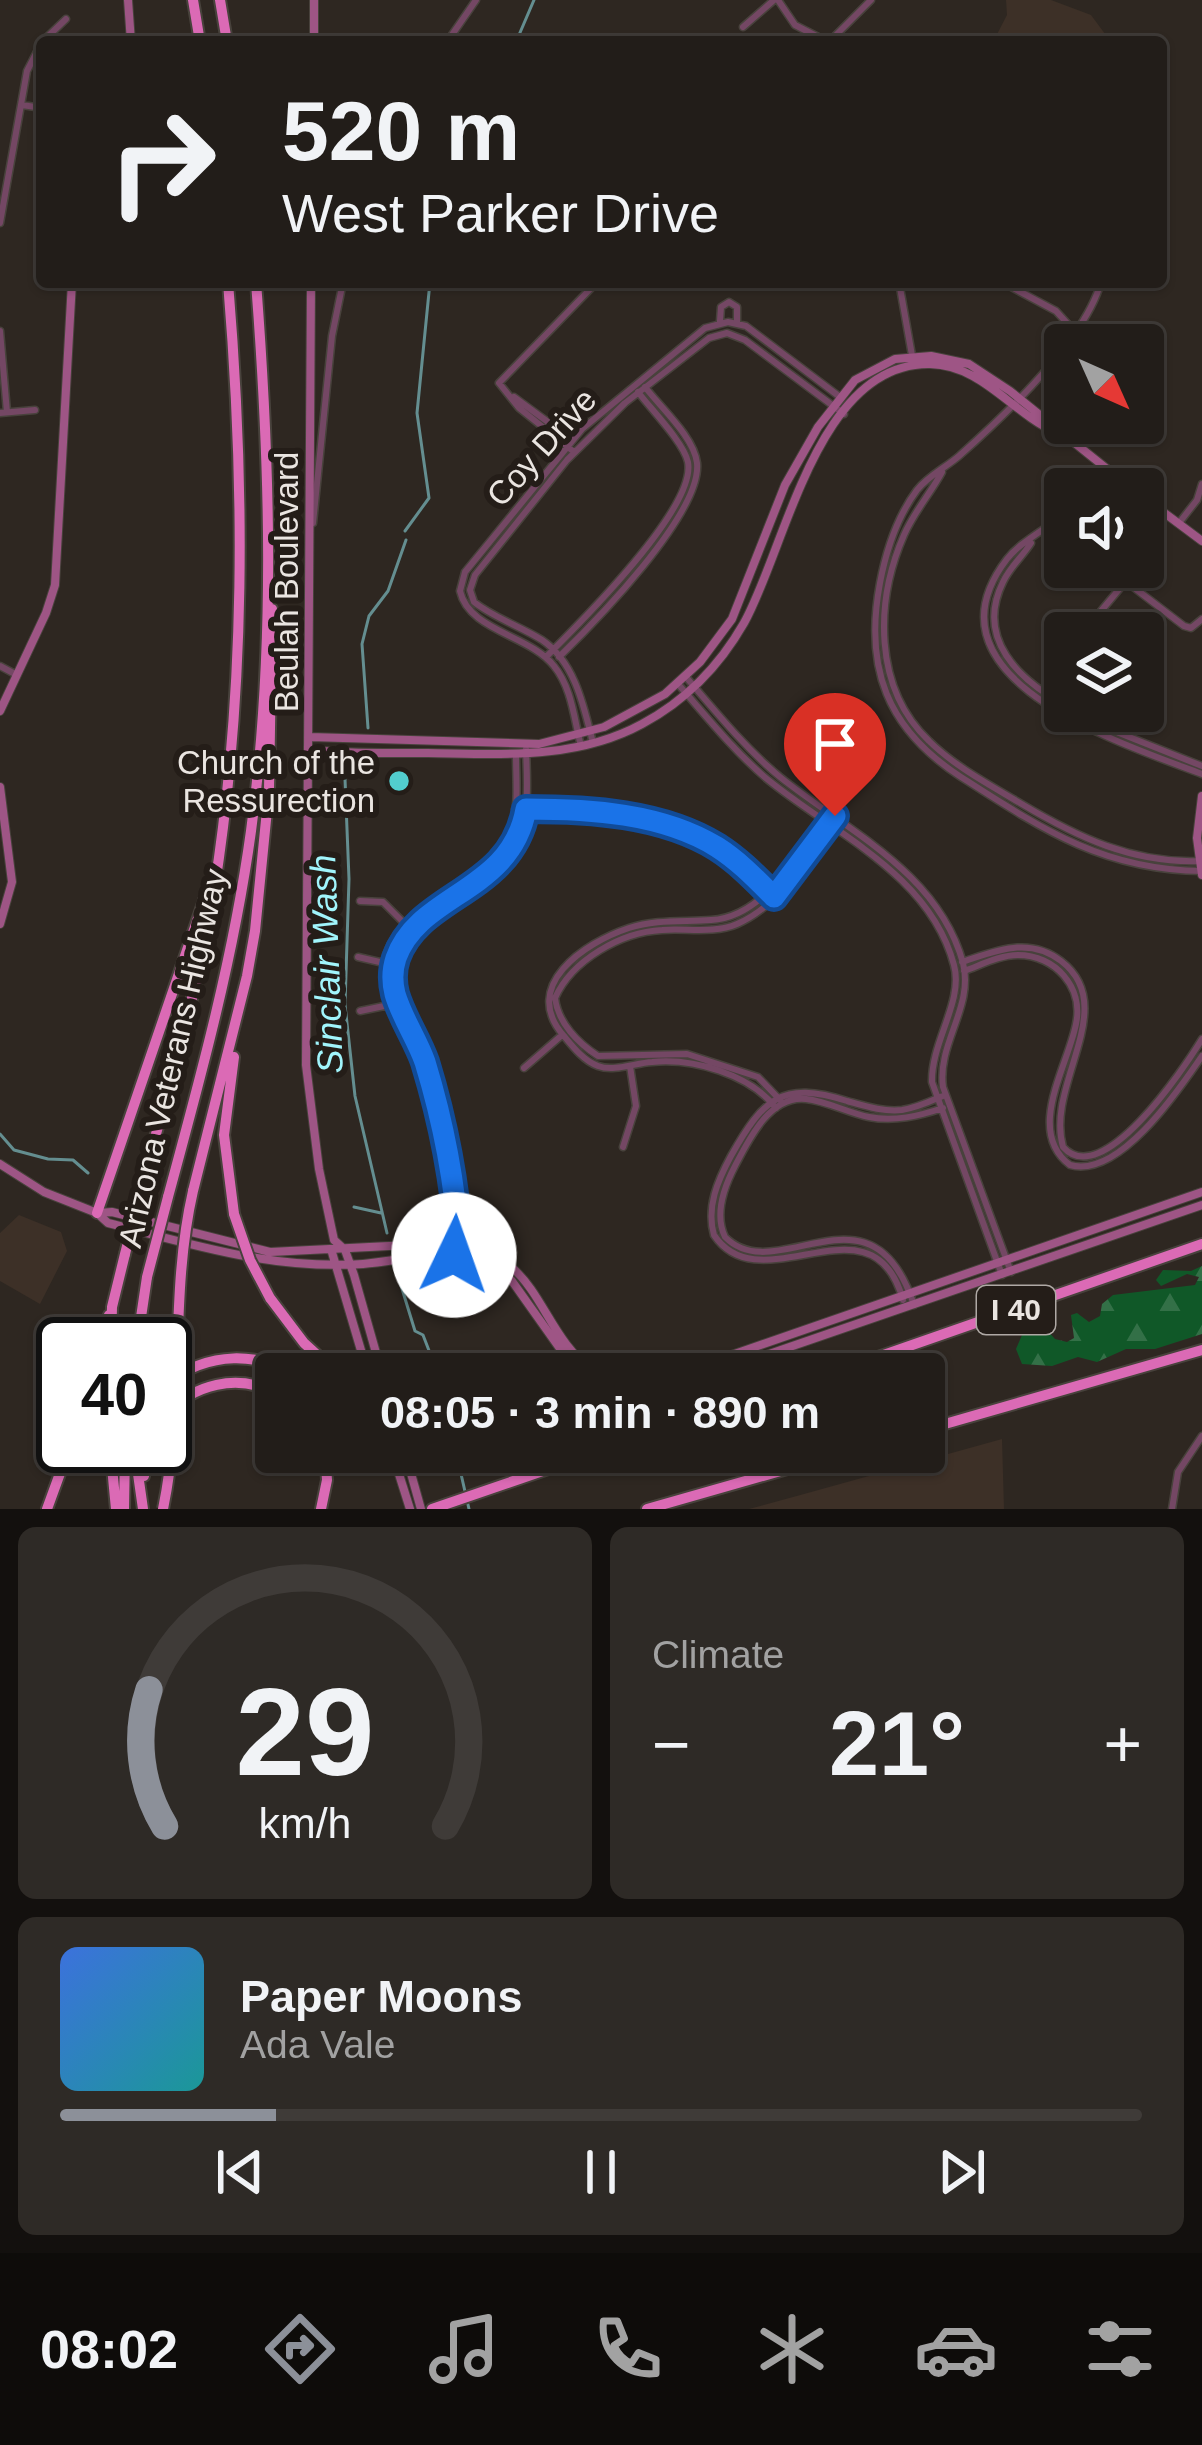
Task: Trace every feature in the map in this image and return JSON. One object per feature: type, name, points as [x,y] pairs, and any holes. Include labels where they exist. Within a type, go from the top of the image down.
[{"type":"highway","points":[[193,0],[199,36]]},
{"type":"highway","points":[[220,0],[225,36]]},
{"type":"highway","name":"Arizona Veterans Highway","points":[[112,1317],[203,950],[217,866],[239,650],[236,373],[229,288]]},
{"type":"highway","name":"Arizona Veterans Highway","points":[[141,1317],[147,1277],[221,995],[243,885],[258,770],[270,590],[267,440],[256,288]]},
{"type":"highway","points":[[163,1509],[176,1418],[182,1272],[193,1191],[255,931],[272,710],[270,590]]},
{"type":"highway","points":[[97,1213],[217,866]]},
{"type":"highway","points":[[237,1020],[224,1136],[234,1214],[270,1298],[315,1353]]},
{"type":"highway","name":"I 40","points":[[892,1353],[1202,1244]]},
{"type":"highway","points":[[108,1317],[112,1306]]},
{"type":"highway","points":[[945,1424],[1202,1350]]},
{"type":"highway","points":[[192,1367],[226,1357],[255,1359]]},
{"type":"highway","points":[[192,1395],[220,1384],[255,1384]]},
{"type":"highway","points":[[46,1509],[60,1473]]},
{"type":"highway","points":[[114,1473],[120,1509]]},
{"type":"highway","points":[[120,1509],[126,1473]]},
{"type":"highway","points":[[136,1473],[145,1509]]},
{"type":"highway","points":[[144,1473],[145,1509]]},
{"type":"highway","points":[[321,1509],[326,1473]]},
{"type":"highway","points":[[432,1509],[537,1473]]},
{"type":"highway","points":[[647,1509],[773,1473]]},
{"type":"street","points":[[128,0],[131,36]]},
{"type":"street","points":[[314,0],[314,36]]},
{"type":"street","points":[[451,36],[476,0]]},
{"type":"street","points":[[743,27],[776,0],[795,25],[816,36]]},
{"type":"street","points":[[834,36],[872,0]]},
{"type":"street","points":[[48,36],[66,19]]},
{"type":"street","points":[[0,223],[27,70],[36,53]]},
{"type":"street","points":[[21,104],[36,107]]},
{"type":"street","points":[[0,711],[55,585],[72,288]]},
{"type":"street","name":"Beulah Boulevard","points":[[311,288],[306,1065],[334,1240]]},
{"type":"street","points":[[309,550],[332,336],[343,288]]},
{"type":"street","points":[[577,449],[500,387],[502,376],[590,288]]},
{"type":"street","points":[[900,288],[912,361]]},
{"type":"street","points":[[1015,288],[1071,324]]},
{"type":"street","points":[[1078,324],[1098,288]]},
{"type":"street","points":[[729,302],[737,307],[737,323],[720,322],[721,307],[729,302]]},
{"type":"street","name":"Coy Drive","points":[[467,599],[460,584],[465,572],[569,443],[699,332],[720,322]]},
{"type":"street","name":"Coy Drive","points":[[737,323],[847,410]]},
{"type":"street","points":[[0,331],[4,413],[35,410]]},
{"type":"street","name":"Coy Drive","points":[[467,599],[475,575],[577,449],[639,386],[709,338],[727,333],[756,346],[837,401]]},
{"type":"street","points":[[310,737],[521,750],[590,731],[645,707],[682,681],[732,619],[785,485],[837,401],[868,371],[944,357],[969,364],[1104,468]]},
{"type":"street","points":[[310,751],[581,746],[640,725],[690,690],[723,656],[746,619],[789,508],[818,452],[847,410],[877,379],[912,361]]},
{"type":"street","points":[[1044,370],[1018,404],[917,490],[899,521],[884,561],[874,630],[881,680],[893,710],[926,753],[1053,835],[1134,866],[1201,868]]},
{"type":"street","points":[[549,660],[632,566],[684,489],[685,455],[639,386]]},
{"type":"street","points":[[944,469],[905,531],[891,573],[884,628],[891,677],[906,711],[927,740],[1016,800],[1102,846],[1201,868]]},
{"type":"street","points":[[1179,523],[1197,500],[1202,484]]},
{"type":"street","points":[[1164,512],[1202,541]]},
{"type":"street","points":[[1044,531],[1011,554],[989,594],[987,623],[1000,664],[1020,688],[1067,717],[1115,741],[1202,770]]},
{"type":"street","points":[[1033,540],[999,590],[996,633],[1006,660],[1018,675],[1044,692]]},
{"type":"street","points":[[1101,611],[1120,588]]},
{"type":"street","points":[[1135,588],[1184,626],[1191,628],[1202,620]]},
{"type":"street","points":[[467,599],[557,653],[571,672],[593,743]]},
{"type":"street","points":[[467,599],[476,616],[549,660],[568,693],[581,746]]},
{"type":"street","points":[[0,666],[15,674]]},
{"type":"street","points":[[881,680],[891,677]]},
{"type":"street","points":[[682,681],[763,775],[894,860],[938,914],[959,968],[962,1003],[942,1061],[944,1108]]},
{"type":"street","points":[[1117,732],[1202,770]]},
{"type":"street","points":[[454,1249],[444,1181],[418,1074],[388,1004],[384,963],[393,940],[505,860],[519,835],[521,750]]},
{"type":"street","points":[[0,787],[12,883],[0,924]]},
{"type":"street","points":[[1201,868],[1197,838],[1202,796]]},
{"type":"street","points":[[454,1249],[455,1190],[424,1059],[392,979],[409,928],[495,855],[512,830],[515,809],[523,803],[606,805],[694,826],[728,844],[774,890]]},
{"type":"street","points":[[777,1102],[758,1077],[688,1054],[630,1060],[598,1057],[548,1013],[551,986],[600,940],[651,922],[727,918],[742,912],[774,890],[829,818]]},
{"type":"street","points":[[360,901],[383,902],[409,928]]},
{"type":"street","points":[[959,968],[1002,949],[1030,947],[1063,962],[1076,977],[1086,999],[1086,1013],[1055,1123],[1055,1149],[1064,1160],[1085,1168],[1103,1162],[1165,1108],[1202,1056]]},
{"type":"street","points":[[358,957],[384,963]]},
{"type":"street","points":[[959,968],[932,1059],[936,1099],[944,1108],[1007,1274]]},
{"type":"street","points":[[360,1011],[388,1004]]},
{"type":"street","points":[[524,1068],[565,1032]]},
{"type":"street","points":[[1055,1123],[1069,1154],[1093,1158],[1143,1117],[1202,1039]]},
{"type":"street","points":[[623,1147],[635,1106],[630,1060]]},
{"type":"street","points":[[908,1301],[898,1265],[871,1244],[850,1241],[740,1249],[725,1237],[719,1213],[730,1176],[761,1124],[777,1102],[793,1091],[814,1091],[893,1111],[945,1095]]},
{"type":"street","points":[[777,1102],[808,1099],[880,1118],[911,1117],[944,1108]]},
{"type":"street","points":[[0,1164],[44,1192],[108,1222],[251,1260],[350,1264],[454,1249],[501,1270],[562,1353]]},
{"type":"street","points":[[768,1353],[1202,1192]]},
{"type":"street","points":[[743,1353],[1007,1274],[1202,1204]]},
{"type":"street","points":[[97,1213],[112,1212],[259,1250],[494,1253],[510,1264],[575,1353]]},
{"type":"street","points":[[360,1353],[328,1264],[334,1240],[345,1250],[376,1353]]},
{"type":"street","points":[[1172,1509],[1181,1466],[1202,1436]]},
{"type":"street","points":[[399,1473],[410,1509]]},
{"type":"street","points":[[411,1473],[421,1509]]},
{"type":"shaded area","points":[[1006,0],[1051,0],[1091,15],[1107,36],[996,36],[1007,15]]},
{"type":"shaded area","points":[[19,1215],[61,1232],[67,1251],[40,1304],[0,1281],[0,1233]]},
{"type":"shaded area","points":[[1002,1439],[1004,1509],[749,1509],[880,1473],[945,1473],[945,1455]]},
{"type":"green space","points":[[1202,1266],[1202,1334],[1155,1349],[1126,1349],[1097,1362],[1078,1357],[1052,1366],[1022,1364],[1016,1349],[1025,1328],[1038,1320],[1055,1339],[1067,1342],[1074,1338],[1071,1315],[1077,1313],[1089,1322],[1100,1316],[1102,1304],[1113,1295],[1195,1285],[1199,1277],[1187,1274],[1161,1286],[1156,1280],[1163,1270],[1191,1271]]},
{"type":"waterway","name":"Sinclair Wash","points":[[519,36],[534,0]]},
{"type":"waterway","name":"Sinclair Wash","points":[[405,531],[429,498],[417,413],[429,288]]},
{"type":"waterway","name":"Sinclair Wash","points":[[368,728],[362,644],[369,616],[388,591],[406,540]]},
{"type":"waterway","name":"Sinclair Wash","points":[[352,763],[345,779],[349,879],[345,1005],[355,1096],[387,1233]]},
{"type":"waterway","points":[[0,1134],[14,1150],[73,1160],[88,1173]]},
{"type":"waterway","points":[[354,1207],[381,1213]]},
{"type":"waterway","name":"Sinclair Wash","points":[[399,1279],[415,1331],[423,1335],[430,1353]]},
{"type":"waterway","name":"Sinclair Wash","points":[[461,1473],[469,1509]]},
{"type":"place","name":"Church of the Ressurection","points":[[399,781]]},
{"type":"route","points":[[454,1255],[459,1255],[459,1244],[452,1170],[424,1059],[392,979],[398,954],[412,931],[505,860],[526,809],[609,813],[692,834],[729,855],[774,897],[835,816]]}]
